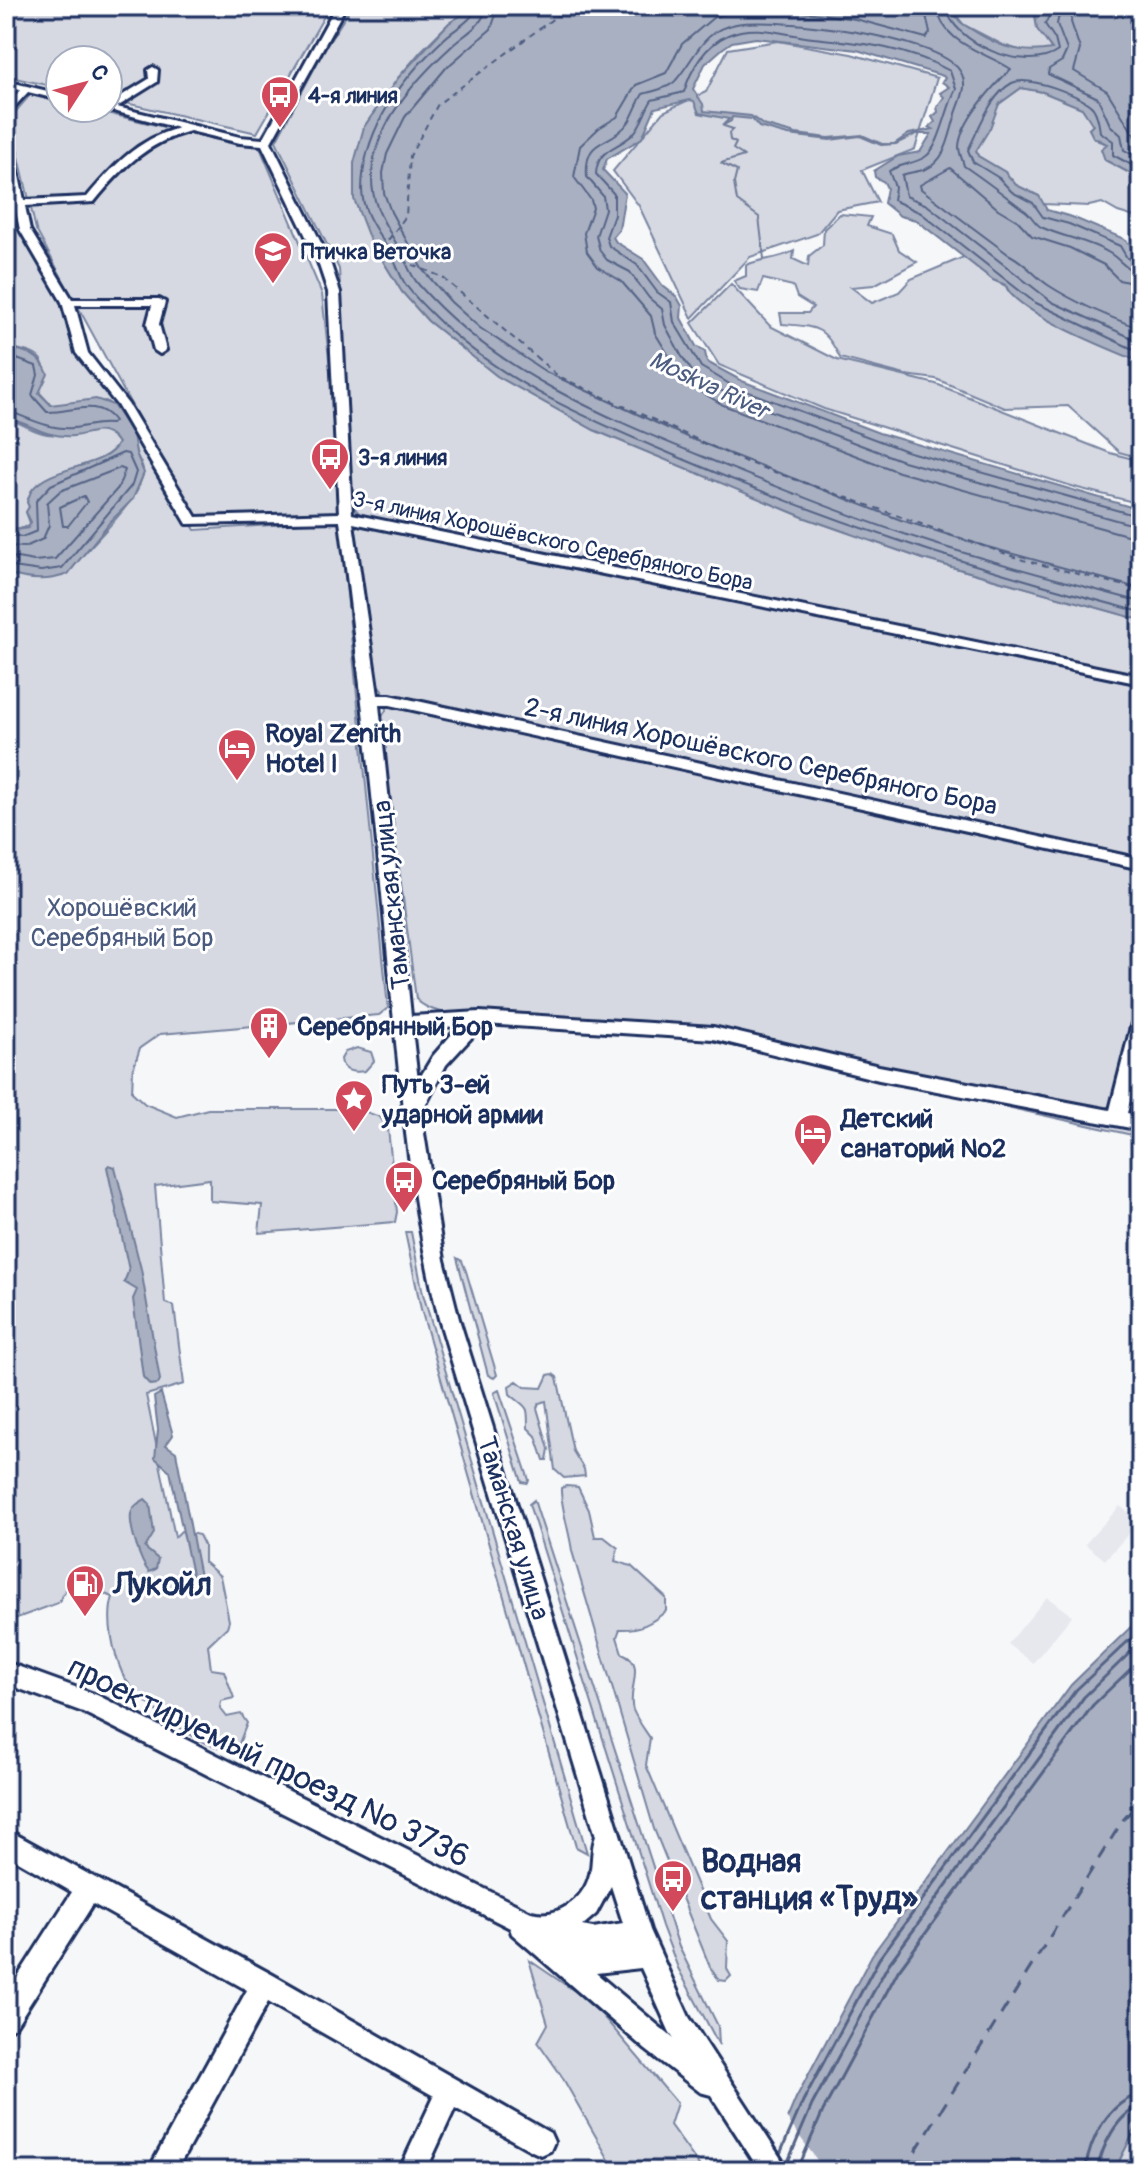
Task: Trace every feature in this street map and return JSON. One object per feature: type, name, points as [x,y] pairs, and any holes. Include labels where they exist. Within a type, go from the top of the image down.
[{"type":"street","points":[[124,112],[240,140],[266,142],[341,6]]},
{"type":"street","points":[[124,98],[154,80],[153,70]]},
{"type":"street","points":[[6,84],[44,93]]},
{"type":"street","points":[[6,113],[26,89]]},
{"type":"street","points":[[19,203],[90,200],[131,152],[161,135],[190,128]]},
{"type":"street","name":"3-я линия Хорошёвского Серебряного Бора","points":[[6,137],[25,230],[68,302],[86,362],[122,404],[192,521],[346,517],[1141,680]]},
{"type":"street","name":"Таманская улица","points":[[266,142],[330,276],[346,517],[413,1022],[417,1083],[413,1122],[434,1260],[449,1319],[642,1944],[668,2004],[724,2097]]},
{"type":"street","points":[[68,302],[159,302],[153,324],[160,350]]},
{"type":"street","name":"2-я линия Хорошёвского Серебряного Бора","points":[[371,700],[406,703],[1141,864]]},
{"type":"street","points":[[417,1083],[461,1032],[480,1018]]},
{"type":"street","points":[[413,1022],[480,1018],[713,1033],[879,1073],[1141,1123]]},
{"type":"street","points":[[413,1022],[432,1023],[447,1031],[450,1047]]},
{"type":"street","points":[[1117,1117],[1141,1023]]},
{"type":"street","name":"проектируемый проезд № 3736","points":[[6,1673],[89,1703],[536,1931]]},
{"type":"street","points":[[536,1931],[570,1920],[582,1913],[594,1899],[606,1856],[605,1829]]},
{"type":"street","points":[[6,1841],[541,2142]]},
{"type":"street","points":[[6,2018],[89,1888]]},
{"type":"street","points":[[536,1931],[573,1957],[595,1961],[642,1944]]},
{"type":"street","points":[[536,1931],[655,2041],[724,2097],[776,2171]]},
{"type":"street","points":[[161,2171],[264,1984]]},
{"type":"street","points":[[412,2171],[451,2089]]},
{"type":"shaded area","points":[[1120,1506],[1140,1521],[1105,1560],[1085,1544]]},
{"type":"shaded area","points":[[1047,1597],[1072,1616],[1033,1663],[1008,1644]]},
{"type":"green space","points":[[6,6],[330,6],[257,133],[124,103],[124,44],[44,44],[44,84],[6,76]]},
{"type":"green space","points":[[352,6],[476,6],[449,23],[421,51],[364,127],[369,238],[402,292],[428,321],[497,376],[594,430],[803,517],[923,559],[1141,620],[1141,1137],[706,1040],[493,1022],[491,1014],[441,1012],[416,999],[380,720],[386,710],[382,690],[374,679],[354,528],[363,518],[353,506],[339,269],[276,141],[324,50]]},
{"type":"green space","points":[[949,6],[1038,6],[1046,10],[1041,33],[1052,50],[1029,53],[1003,45],[964,25]]},
{"type":"green space","points":[[778,41],[851,54],[937,78],[915,149],[862,170],[878,202],[837,210],[817,234],[750,257],[692,318],[639,206],[613,171],[663,112],[706,92],[728,49]]},
{"type":"green space","points":[[1021,88],[1043,92],[1082,108],[1094,125],[1089,129],[1098,141],[1107,144],[1103,151],[1105,160],[1141,179],[1141,219],[1102,203],[1089,206],[1043,204],[1039,196],[1016,185],[1005,172],[978,156],[976,150],[999,104]]},
{"type":"green space","points":[[30,95],[44,98],[44,124],[124,124],[124,117],[238,145],[259,145],[322,294],[345,508],[334,512],[193,518],[36,230],[10,118]]},
{"type":"green space","name":"Хорошёвский Серебряный Бор","points":[[6,161],[20,231],[64,303],[67,328],[77,356],[125,412],[195,530],[340,523],[388,1008],[379,1015],[160,1034],[140,1048],[133,1070],[132,1092],[145,1104],[177,1117],[208,1109],[358,1109],[380,1117],[388,1129],[397,1212],[395,1222],[259,1233],[262,1205],[210,1201],[210,1179],[155,1186],[165,1303],[174,1306],[184,1384],[146,1395],[175,1537],[181,1531],[199,1535],[204,1545],[204,1562],[220,1576],[229,1621],[227,1627],[208,1645],[211,1669],[224,1671],[234,1698],[221,1701],[220,1708],[227,1717],[241,1714],[247,1723],[238,1746],[229,1748],[209,1745],[181,1729],[129,1684],[119,1666],[112,1636],[110,1615],[113,1597],[71,1581],[58,1603],[6,1622],[6,573],[41,579],[68,574],[134,495],[143,469],[118,411],[106,401],[51,405],[39,392],[44,371],[40,359],[6,347]]},
{"type":"green space","points":[[840,214],[871,217],[867,226],[892,234],[899,250],[917,262],[874,285],[851,287],[872,303],[899,292],[911,279],[964,257],[993,280],[1006,286],[1026,307],[1088,340],[1141,362],[1141,458],[1119,452],[1068,406],[1005,408],[936,379],[905,375],[840,358],[829,339],[818,330],[782,324],[780,313],[808,313],[813,307],[797,297],[793,286],[763,279],[758,292],[740,289],[734,281],[746,276],[746,265],[794,251],[793,259],[808,266],[809,256],[823,245],[824,229]]},
{"type":"green space","points":[[731,284],[770,326],[837,360],[936,384],[1110,453],[1141,461],[1141,504],[1078,488],[824,409],[719,365],[692,323]]},
{"type":"green space","points":[[6,418],[47,434],[104,432],[118,443],[102,458],[41,482],[32,490],[27,502],[29,507],[26,512],[31,526],[12,529],[6,524]]},
{"type":"green space","points":[[357,1048],[371,1052],[374,1061],[365,1071],[349,1071],[341,1059],[345,1052]]},
{"type":"green space","points":[[405,1232],[411,1232],[423,1294],[587,1853],[576,1847],[421,1309]]},
{"type":"green space","points":[[457,1258],[462,1261],[466,1271],[497,1375],[494,1378],[488,1375]]},
{"type":"green space","points":[[548,1375],[557,1377],[573,1451],[585,1476],[564,1478],[555,1470],[546,1401],[539,1403],[537,1408],[549,1449],[547,1460],[544,1460],[536,1436],[528,1428],[526,1408],[510,1394],[509,1386],[517,1381],[525,1387],[542,1388]]},
{"type":"green space","points":[[499,1390],[528,1483],[522,1482],[494,1393]]},
{"type":"green space","points":[[578,1487],[589,1510],[595,1537],[604,1537],[618,1548],[615,1561],[631,1566],[666,1598],[666,1611],[661,1615],[639,1627],[620,1629],[617,1637],[622,1653],[634,1663],[633,1710],[650,1738],[646,1765],[711,1919],[728,1941],[727,1969],[731,1976],[726,1981],[719,1980],[710,1967],[654,1829],[572,1551],[561,1494],[561,1488]]},
{"type":"green space","points":[[534,1500],[679,1947],[718,2026],[719,2045],[678,1968],[662,1926],[529,1504]]},
{"type":"green space","points":[[529,1960],[576,1992],[602,2015],[677,2103],[670,2125],[701,2168],[714,2168],[717,2162],[723,2171],[609,2171],[612,2165],[561,2075],[538,2042],[548,2024]]},
{"type":"green space","points":[[1141,2118],[1141,2171],[1114,2171]]},
{"type":"water","name":"Moskva River","points":[[476,6],[949,6],[963,24],[995,43],[1039,51],[1052,49],[1037,29],[1035,15],[1045,14],[1042,12],[1045,9],[1038,6],[1141,6],[1141,179],[1105,160],[1101,149],[1107,144],[1093,137],[1089,129],[1093,125],[1082,108],[1043,92],[1021,88],[999,104],[990,128],[976,151],[978,156],[1005,172],[1016,185],[1039,196],[1047,210],[1122,238],[1130,244],[1132,252],[1141,256],[1141,362],[1044,318],[1012,295],[1006,285],[993,280],[916,220],[900,216],[884,203],[887,188],[875,177],[874,171],[898,156],[920,152],[931,134],[916,134],[896,144],[881,145],[860,136],[830,140],[788,135],[759,127],[752,119],[732,117],[722,126],[729,119],[699,113],[694,101],[690,100],[655,108],[642,138],[607,159],[603,170],[625,193],[619,230],[613,237],[643,259],[663,286],[677,297],[682,306],[681,318],[696,346],[705,352],[707,362],[742,381],[879,433],[1141,510],[1141,620],[923,559],[803,517],[594,430],[497,376],[428,321],[402,292],[369,238],[354,199],[354,163],[364,127],[398,78],[449,23]],"holes":[[[756,38],[857,50],[945,78],[942,82],[949,87],[940,93],[944,97],[937,107],[938,112],[932,117],[935,122],[929,127],[933,129],[909,134],[894,144],[882,144],[862,135],[829,138],[796,134],[763,125],[751,116],[704,111],[693,89],[705,64],[732,42]]]},
{"type":"water","points":[[6,347],[26,352],[41,362],[48,374],[39,393],[51,405],[96,399],[113,405],[133,434],[144,473],[133,499],[68,574],[60,577],[37,579],[6,573],[6,524],[16,530],[28,528],[31,522],[26,512],[29,507],[27,502],[40,482],[102,458],[118,443],[103,431],[63,436],[45,433],[6,418]]},
{"type":"water","points":[[109,1165],[115,1167],[141,1269],[160,1380],[158,1384],[150,1385],[143,1377],[133,1299],[137,1290],[124,1282],[129,1270]]},
{"type":"water","points":[[161,1393],[173,1435],[166,1445],[176,1452],[202,1587],[193,1579],[170,1471],[155,1458],[158,1430],[154,1397]]},
{"type":"water","points":[[145,1499],[150,1504],[154,1533],[145,1548],[158,1559],[156,1569],[149,1572],[133,1535],[131,1520],[133,1509]]},
{"type":"water","points":[[1141,1617],[1141,2118],[1114,2171],[765,2171],[796,2098],[872,1955],[1071,1685]]},
{"type":"pier","points":[[784,2115],[825,2171],[761,2171]]},
{"type":"waterway","points":[[724,126],[733,129],[729,133],[730,140],[736,143],[733,149],[744,156],[721,163],[737,171],[734,183],[737,201],[759,217],[764,259]]},
{"type":"ferry route","points":[[570,6],[438,104],[410,156],[406,216],[380,251],[442,277],[558,376],[746,462],[1023,560],[1141,590]]},
{"type":"ferry route","points":[[903,2171],[1123,1820],[1141,1800]]},
{"type":"place","name":"4-я линия","points":[[280,129]]},
{"type":"place","name":"Птичка Веточка","points":[[273,285]]},
{"type":"place","name":"3-я линия","points":[[330,491]]},
{"type":"place","name":"Royal Zenith Hotel I","points":[[237,782]]},
{"type":"place","name":"Серебрянный Бор","points":[[269,1060]]},
{"type":"place","name":"Путь 3-ей ударной армии","points":[[354,1133]]},
{"type":"place","name":"Детский санаторий №2","points":[[813,1167]]},
{"type":"place","name":"Серебряный Бор","points":[[404,1214]]},
{"type":"place","name":"Лукойл","points":[[85,1618]]},
{"type":"place","name":"Водная станция «Труд»","points":[[673,1913]]}]
